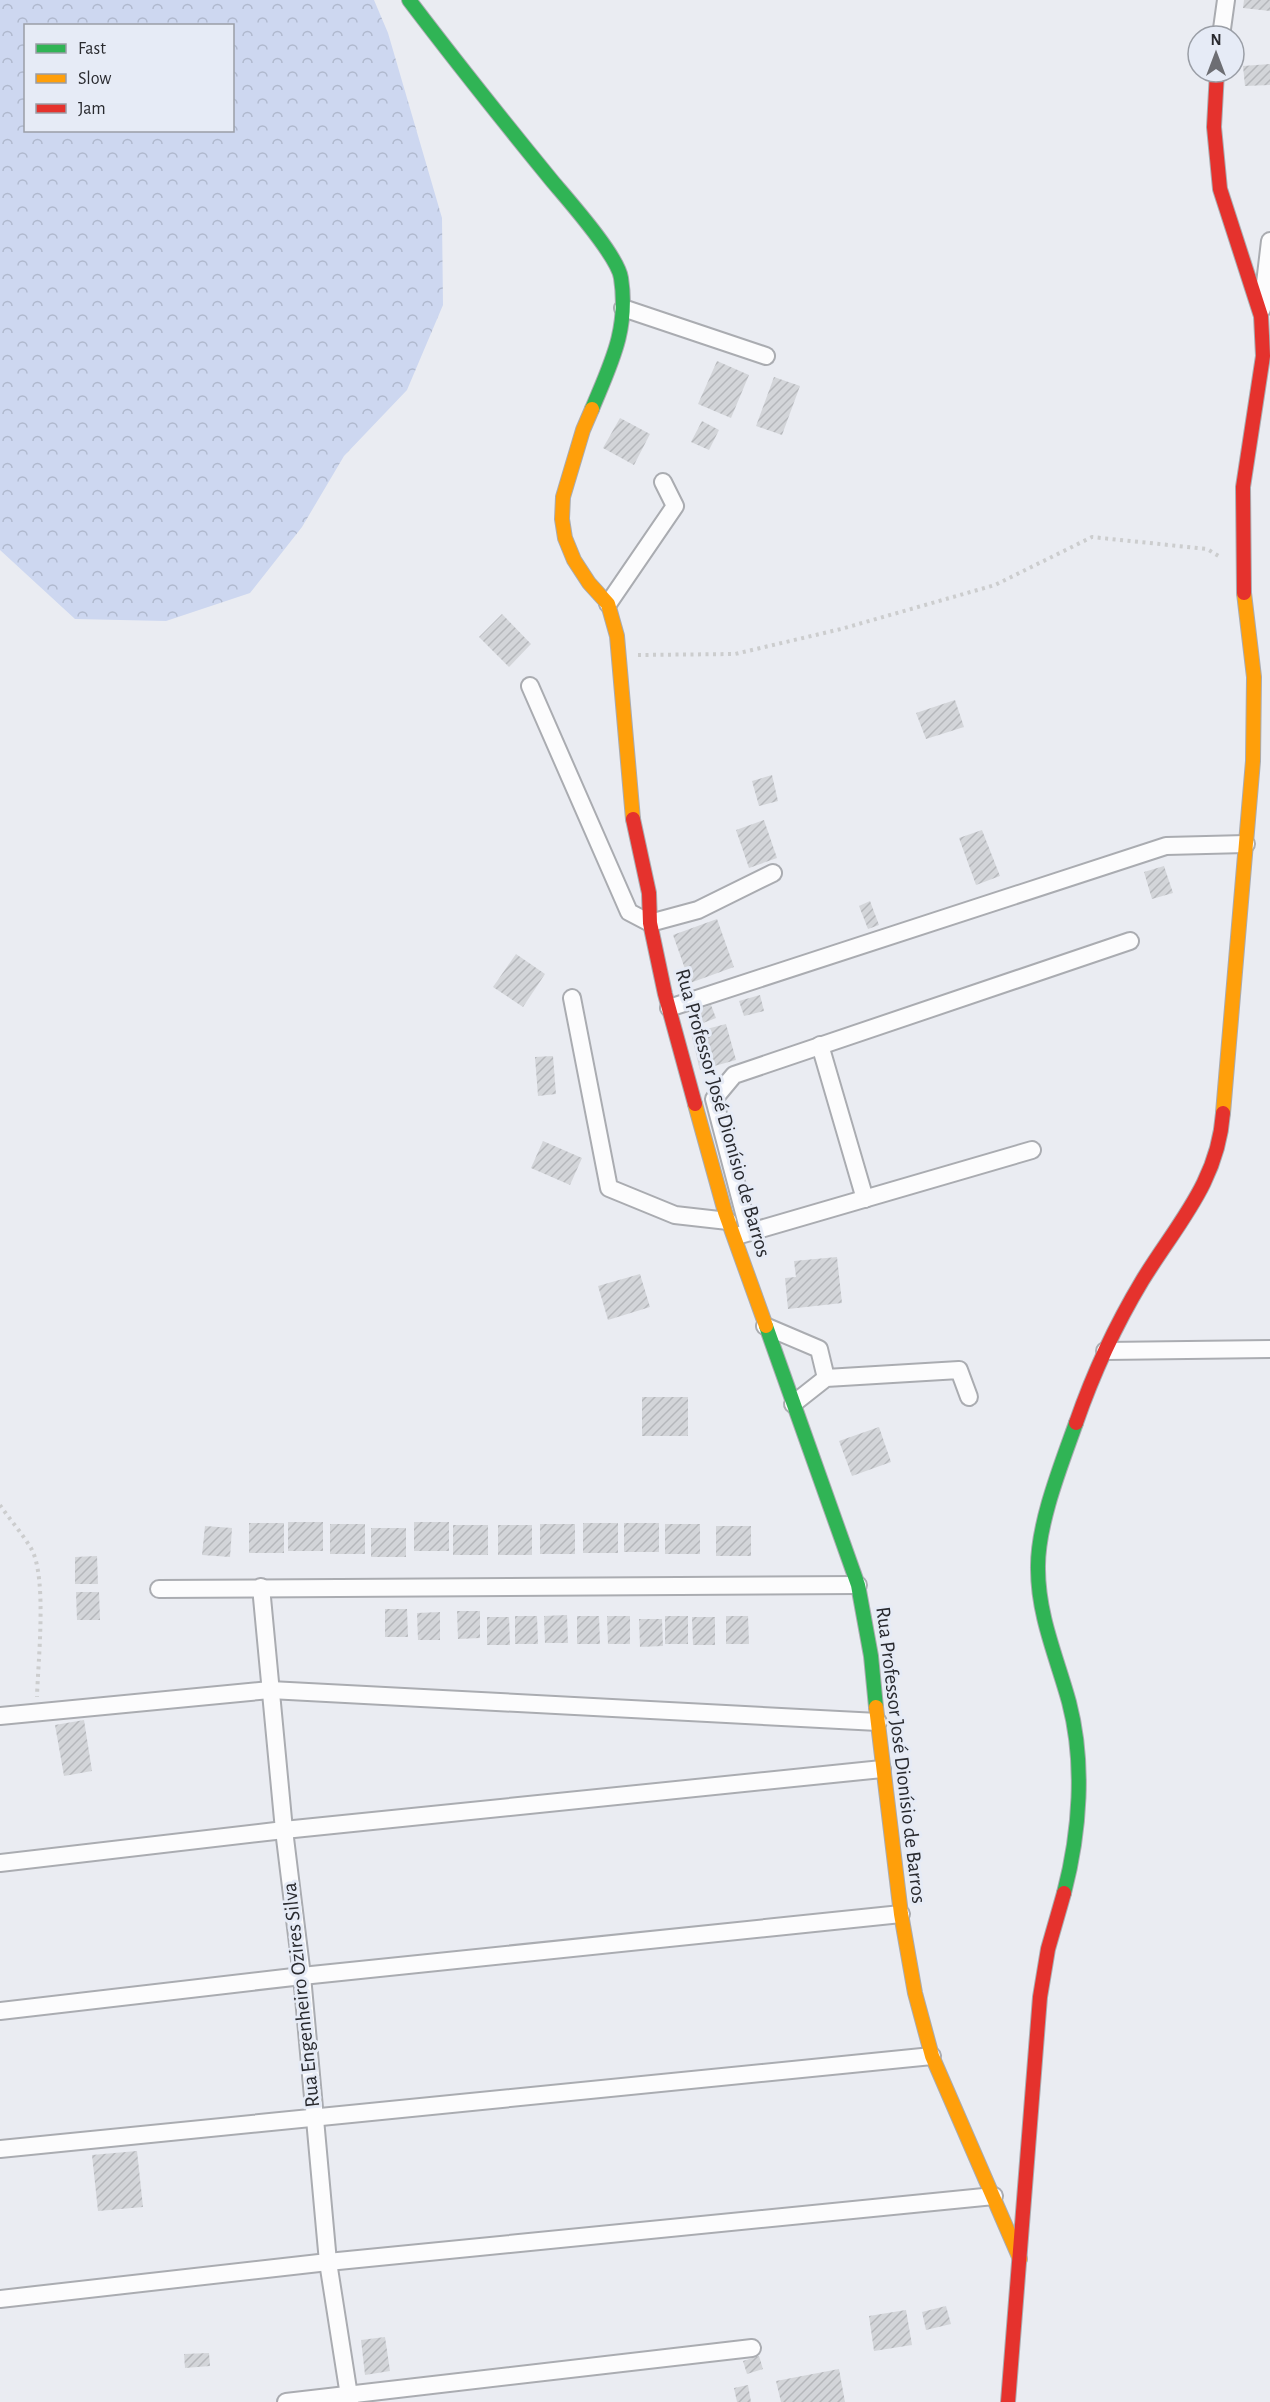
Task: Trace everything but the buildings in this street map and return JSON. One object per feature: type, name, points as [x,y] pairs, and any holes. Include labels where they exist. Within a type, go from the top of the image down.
[{"type":"street","name":"Rua Professor José Dionísio de Barros","points":[[409,0],[456,62],[600,240],[621,275],[623,308],[619,343],[583,430],[563,497],[562,519],[565,538],[574,560],[589,583],[608,604],[617,636],[632,809],[649,893],[650,923],[669,1008],[765,1326],[858,1585],[871,1656],[882,1769],[901,1914],[915,1994],[932,2056],[1020,2259],[1008,2402]]},
{"type":"street","points":[[1223,24],[1226,0]]},
{"type":"street","points":[[1216,84],[1214,127],[1220,189],[1261,316]]},
{"type":"street","points":[[1020,2259],[1038,2020],[1046,1958],[1067,1881],[1075,1825],[1078,1758],[1073,1719],[1042,1616],[1036,1578],[1041,1540],[1061,1463],[1105,1352],[1137,1289],[1192,1208],[1213,1166],[1222,1130],[1262,676],[1245,610],[1244,487],[1263,356],[1261,316],[1270,241]]},
{"type":"street","points":[[623,308],[766,356]]},
{"type":"street","points":[[608,604],[675,506],[663,482]]},
{"type":"street","points":[[530,686],[629,912],[650,923],[698,910],[772,873]]},
{"type":"street","points":[[669,1008],[1166,846],[1246,844]]},
{"type":"street","points":[[737,1230],[714,1099],[734,1075],[1130,941]]},
{"type":"street","points":[[572,998],[609,1188],[675,1215],[737,1230],[865,1199],[1032,1150]]},
{"type":"street","points":[[820,1046],[865,1199]]},
{"type":"street","points":[[765,1326],[819,1349],[826,1378]]},
{"type":"street","points":[[1105,1352],[1270,1349]]},
{"type":"street","points":[[793,1404],[826,1378],[959,1370],[969,1398]]},
{"type":"street","points":[[159,1588],[858,1585]]},
{"type":"street","name":"Rua Engenheiro Ozires Silva","points":[[261,1587],[284,1830],[302,1976],[328,2262],[349,2398]]},
{"type":"street","points":[[0,1716],[270,1690],[878,1722]]},
{"type":"street","points":[[0,1863],[284,1830],[882,1769]]},
{"type":"street","points":[[0,2011],[302,1976],[901,1914]]},
{"type":"street","points":[[0,2149],[932,2056]]},
{"type":"street","points":[[0,2299],[328,2262],[994,2196]]},
{"type":"street","points":[[286,2402],[349,2398],[752,2348]]},
{"type":"path","points":[[619,655],[735,654],[841,629],[995,585],[1092,537],[1207,549],[1244,570]]},
{"type":"path","points":[[0,1505],[32,1550],[37,1564],[40,1586],[36,1713]]},
{"type":"green space","points":[[0,0],[374,0],[388,33],[442,218],[443,305],[407,390],[344,456],[302,527],[250,593],[166,621],[75,619],[0,550]]},
{"type":"traffic: fast","points":[[409,0],[592,229],[618,268],[623,296],[623,314],[612,361],[592,409]]},
{"type":"traffic: fast","points":[[766,1326],[858,1585],[871,1656],[876,1707]]},
{"type":"traffic: fast","points":[[1064,1893],[1074,1846],[1079,1773],[1074,1725],[1041,1603],[1038,1569],[1041,1534],[1057,1476],[1076,1423]]},
{"type":"traffic: slow","points":[[592,409],[583,430],[563,497],[562,519],[565,538],[574,560],[589,583],[608,604],[617,636],[633,819]]},
{"type":"traffic: slow","points":[[1223,1113],[1253,761],[1254,677],[1244,593]]},
{"type":"traffic: slow","points":[[695,1104],[725,1212],[766,1326]]},
{"type":"traffic: slow","points":[[876,1707],[901,1914],[915,1993],[932,2056],[1020,2259]]},
{"type":"traffic: jam","points":[[1216,84],[1214,127],[1220,189],[1261,316],[1263,356],[1243,487],[1244,593]]},
{"type":"traffic: jam","points":[[633,819],[649,893],[650,923],[665,994],[695,1104]]},
{"type":"traffic: jam","points":[[1076,1423],[1097,1368],[1123,1315],[1204,1182],[1213,1161],[1223,1113]]},
{"type":"traffic: jam","points":[[1008,2402],[1040,1997],[1048,1949],[1064,1893]]}]
